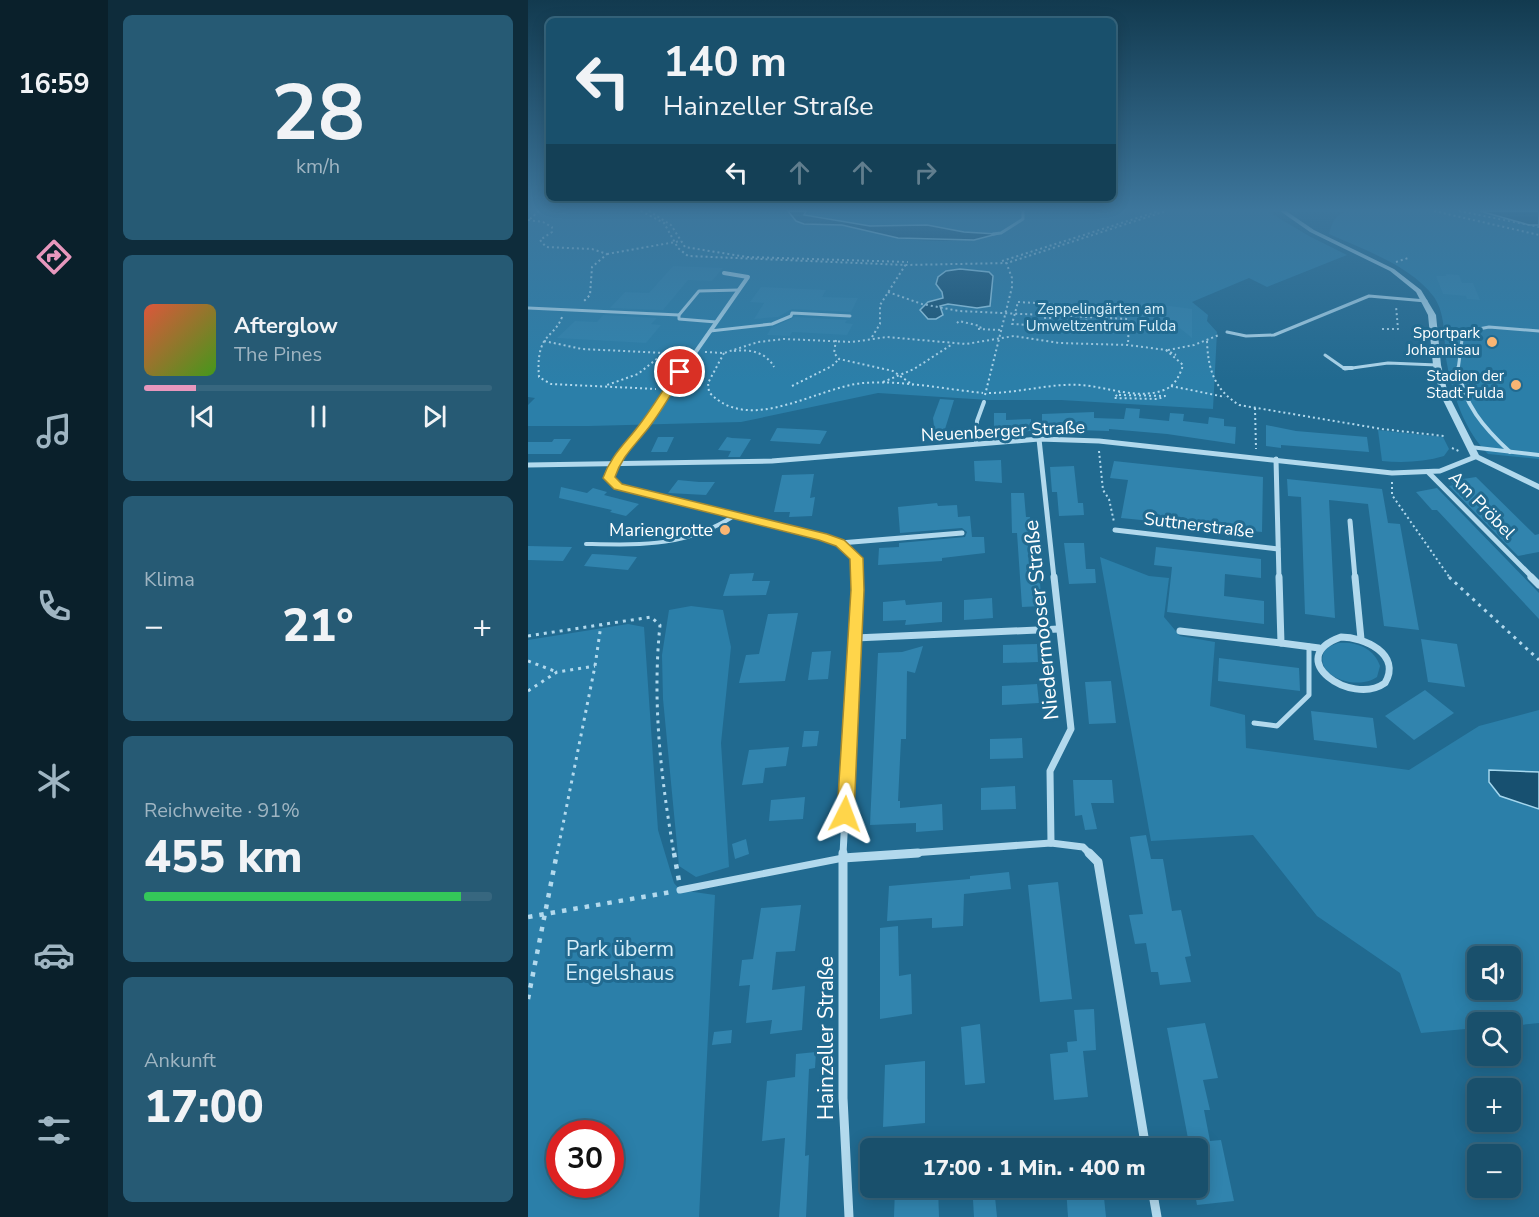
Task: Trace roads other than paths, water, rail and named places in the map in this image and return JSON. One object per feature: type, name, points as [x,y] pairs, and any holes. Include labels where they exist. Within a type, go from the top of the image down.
[{"type":"street","points":[[1387,268],[1409,282],[1426,301],[1432,315],[1437,365],[1450,408],[1475,457],[1539,486]]},
{"type":"street","points":[[724,273],[748,277],[642,428],[613,464],[609,478],[618,486],[823,536],[840,543],[868,538],[962,532]]},
{"type":"street","name":"Neuenberger Straße","points":[[528,465],[810,459],[976,443],[1039,440],[1099,441],[1392,472],[1428,472],[1449,468],[1475,457]]},
{"type":"street","name":"Niedermooser Straße","points":[[1039,440],[1052,539],[1059,628],[1071,729],[1050,771],[1051,843]]},
{"type":"street","points":[[1276,459],[1281,643]]},
{"type":"street","name":"Am Pröbel","points":[[1428,472],[1539,585]]},
{"type":"street","points":[[1350,521],[1361,639]]},
{"type":"street","name":"Suttnerstraße","points":[[1115,530],[1278,549]]},
{"type":"street","name":"Hainzeller Straße","points":[[840,543],[857,558],[843,858],[843,1098],[849,1217]]},
{"type":"street","points":[[855,638],[1059,628]]},
{"type":"street","points":[[1180,631],[1319,648]]},
{"type":"street","points":[[1332,638],[1361,639],[1381,651],[1391,669],[1384,684],[1375,689],[1350,689],[1328,678],[1317,662],[1319,648],[1332,638]]},
{"type":"street","points":[[843,858],[1051,843],[1083,847],[1098,862],[1144,1138]]},
{"type":"street","points":[[1154,1198],[1157,1217]]},
{"type":"lane","points":[[680,315],[699,291],[739,290]]},
{"type":"lane","points":[[1227,332],[1246,336],[1274,335],[1369,296],[1426,301]]},
{"type":"lane","points":[[528,308],[680,315]]},
{"type":"lane","points":[[710,331],[772,324],[792,313],[850,316]]},
{"type":"lane","points":[[680,315],[679,319],[716,322]]},
{"type":"lane","points":[[1434,330],[1463,332],[1489,327],[1539,331]]},
{"type":"lane","points":[[1463,332],[1456,367],[1464,396],[1485,429],[1510,452]]},
{"type":"lane","points":[[1325,355],[1345,369],[1388,363],[1437,365]]},
{"type":"lane","points":[[976,443],[977,421],[984,402]]},
{"type":"lane","points":[[1470,447],[1539,455]]},
{"type":"lane","points":[[586,544],[662,544],[716,529],[734,516]]},
{"type":"lane","points":[[1254,723],[1277,726],[1309,695],[1309,646]]},
{"type":"lane","points":[[680,890],[843,858]]},
{"type":"place","name":"Sportpark Johannisau","points":[[1492,342]]},
{"type":"place","name":"Stadion der Stadt Fulda","points":[[1516,385]]},
{"type":"place","name":"Mariengrotte","points":[[725,530]]},
{"type":"park label","name":"Zeppelingärten am Umweltzentrum Fulda","points":[[1101,318]]},
{"type":"park label","name":"Park überm Engelshaus","points":[[620,961]]}]
